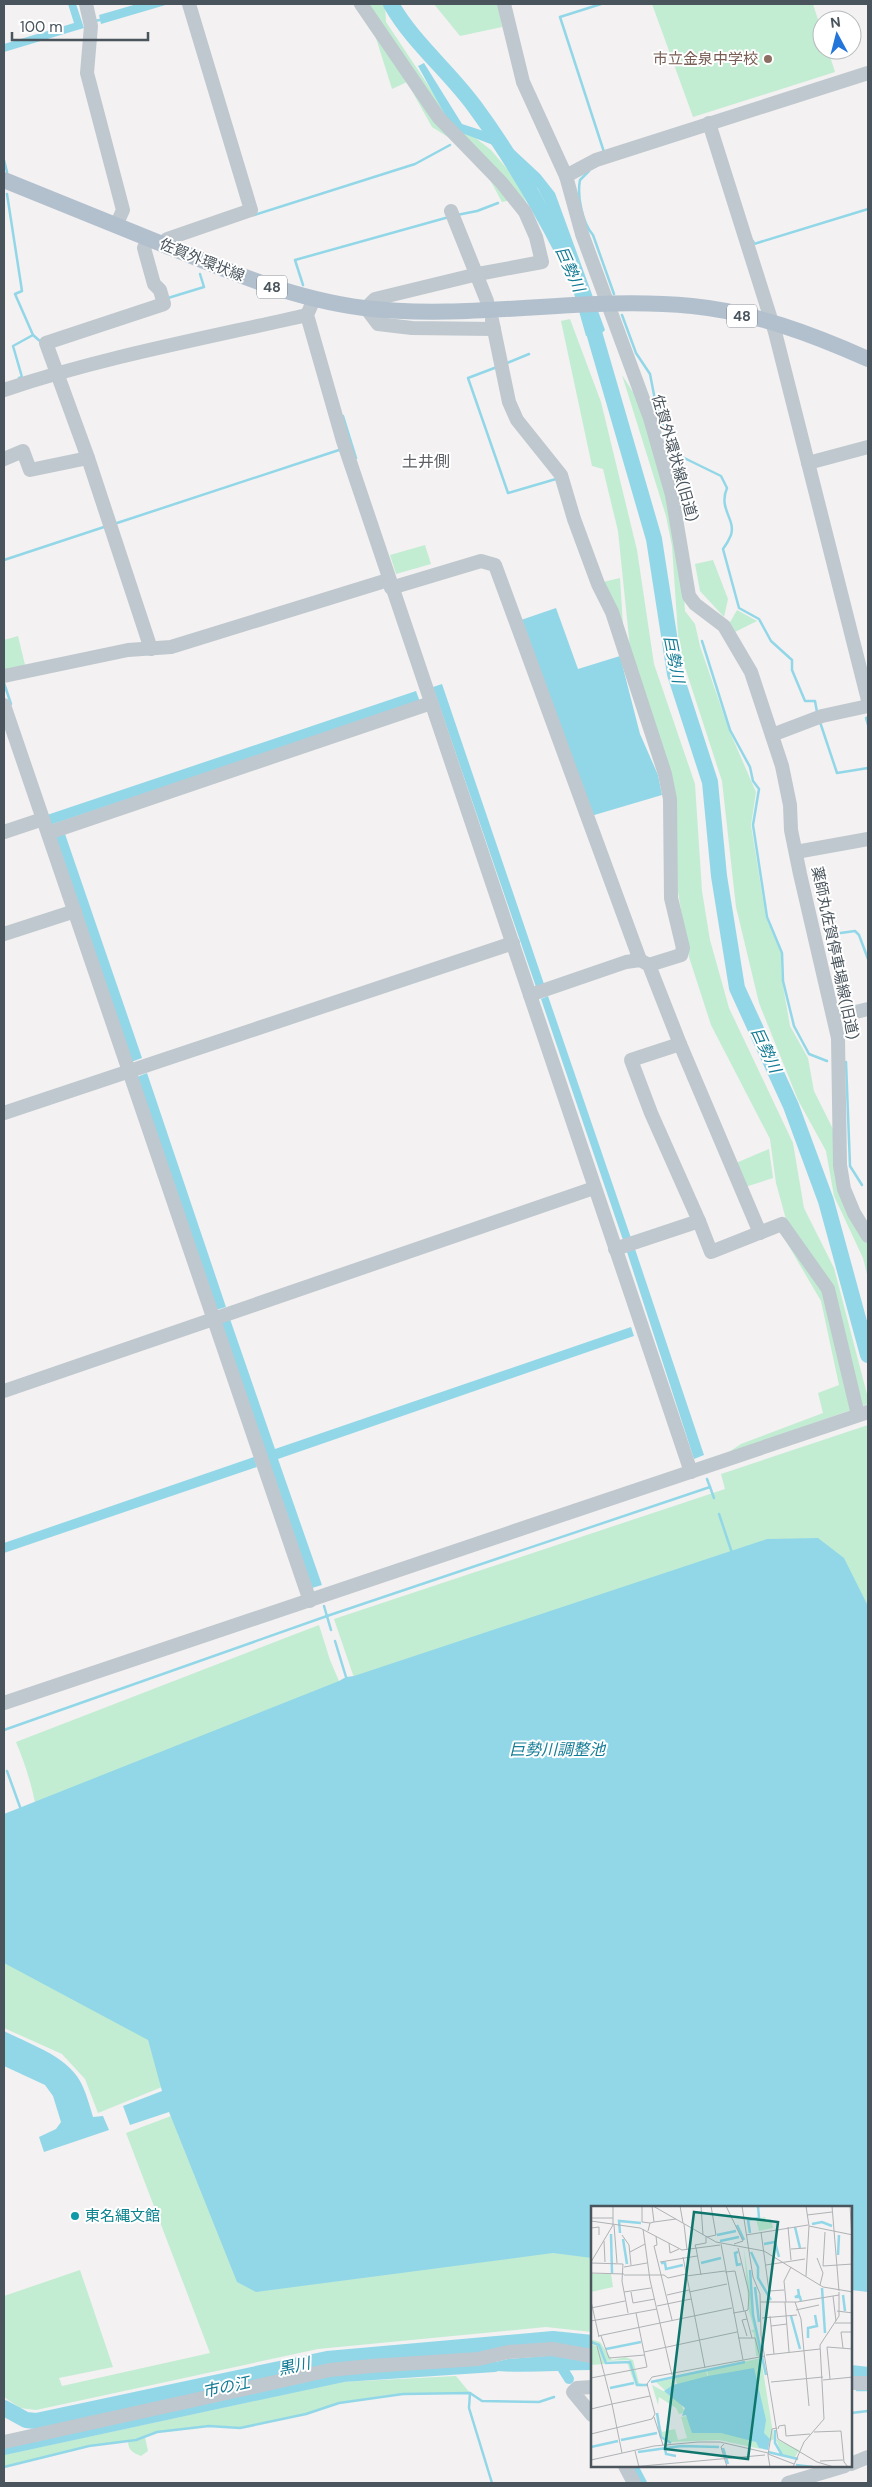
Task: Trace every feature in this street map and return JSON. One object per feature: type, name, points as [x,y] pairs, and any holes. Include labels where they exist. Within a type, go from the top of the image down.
[{"type":"main road","name":"佐賀外環状線","points":[[4,180],[262,284],[314,299],[366,308],[414,311],[608,305]]},
{"type":"main road","name":"48","points":[[608,305],[693,306],[772,321],[868,359]]},
{"type":"street","points":[[86,4],[91,22],[87,73],[123,210],[118,226]]},
{"type":"street","points":[[164,245],[167,239],[251,210],[189,4]]},
{"type":"street","points":[[361,4],[439,118],[501,182],[524,212],[536,237],[542,262],[478,274],[375,300],[366,308],[378,324],[412,328],[493,324],[509,402],[517,420],[561,475],[584,547],[615,621],[665,774],[670,799],[672,898],[683,948],[681,954],[644,963],[626,962],[538,992]]},
{"type":"street","name":"佐賀外環状線(旧道)","points":[[504,4],[523,82],[566,176],[582,234],[650,418],[670,487],[681,536],[689,596],[695,604],[724,626],[751,672],[782,766],[790,805],[796,852]]},
{"type":"street","points":[[566,176],[596,160],[711,128],[868,73]]},
{"type":"street","points":[[711,128],[772,321],[868,700]]},
{"type":"street","points":[[453,216],[478,274],[487,301]]},
{"type":"street","points":[[149,239],[144,248],[154,284],[163,301],[46,343],[84,459],[110,525],[151,649]]},
{"type":"street","points":[[314,299],[307,315],[343,440],[390,584],[513,943],[538,992],[594,1188],[625,1246],[643,1328],[691,1472]]},
{"type":"street","points":[[4,390],[55,373],[307,315]]},
{"type":"street","points":[[808,463],[868,447]]},
{"type":"street","points":[[4,459],[23,451],[30,470],[84,459]]},
{"type":"street","points":[[4,676],[128,650],[171,647],[390,584],[481,561],[495,565],[644,963],[760,1233]]},
{"type":"street","points":[[55,830],[429,697]]},
{"type":"street","points":[[4,705],[43,818],[55,830],[75,911],[136,1067],[220,1316],[261,1460],[310,1600]]},
{"type":"street","points":[[772,735],[818,717],[868,706]]},
{"type":"street","points":[[4,832],[43,818]]},
{"type":"street","points":[[796,852],[868,839]]},
{"type":"street","name":"薬師丸佐賀停車場線(旧道)","points":[[796,852],[809,916],[835,1017],[840,1062],[840,1165],[844,1189],[854,1213],[868,1236]]},
{"type":"street","points":[[4,934],[75,911]]},
{"type":"street","points":[[4,1113],[136,1067],[513,943]]},
{"type":"street","points":[[835,1017],[868,1009]]},
{"type":"street","points":[[4,1703],[863,1413],[828,1289],[782,1224],[711,1252],[651,1113],[631,1060],[680,1044]]},
{"type":"street","points":[[4,1391],[594,1188]]},
{"type":"street","points":[[625,1246],[699,1222]]},
{"type":"street","points":[[4,2442],[330,2370],[478,2359],[508,2352],[552,2349],[591,2356]]},
{"type":"street","points":[[852,2383],[868,2383]]},
{"type":"street","points":[[591,2387],[577,2388],[573,2392],[591,2414]]},
{"type":"street","points":[[852,2464],[868,2457]]},
{"type":"street","points":[[626,2467],[634,2483]]},
{"type":"street","points":[[788,2483],[842,2467]]},
{"type":"green space","points":[[353,4],[385,4],[386,22],[450,118],[491,150],[518,182],[540,238],[511,200],[502,202],[483,167],[459,144],[432,127],[407,82],[392,89],[376,38]]},
{"type":"green space","points":[[434,4],[499,4],[502,27],[460,36]]},
{"type":"green space","name":"市立金泉中学校","points":[[652,4],[813,4],[815,10],[812,10],[812,60],[831,60],[835,72],[693,117]]},
{"type":"green space","points":[[570,319],[601,402],[637,550],[654,664],[695,784],[702,891],[710,940],[729,1008],[793,1143],[804,1208],[834,1268],[868,1398],[868,1404],[726,1454],[741,1444],[823,1413],[818,1393],[839,1385],[821,1301],[780,1231],[787,1223],[776,1183],[770,1139],[711,1025],[689,957],[678,892],[674,788],[630,648],[618,531],[603,469],[592,466],[561,321]]},
{"type":"green space","points":[[622,375],[640,403],[673,510],[683,578],[685,611],[695,624],[700,646],[729,730],[756,792],[751,825],[766,918],[781,953],[782,980],[790,1026],[808,1058],[814,1091],[833,1129],[850,1215],[868,1245],[868,1278],[863,1258],[834,1196],[826,1151],[798,1100],[759,1003],[736,907],[722,781],[679,649],[672,546],[666,516]]},
{"type":"green space","points":[[425,545],[431,564],[396,574],[390,555]]},
{"type":"green space","points":[[713,560],[728,599],[724,617],[700,591],[695,564]]},
{"type":"green space","points":[[620,578],[623,625],[603,582]]},
{"type":"green space","points":[[737,610],[757,621],[735,632],[729,624]]},
{"type":"green space","points":[[18,636],[26,669],[4,671],[4,640]]},
{"type":"green space","points":[[769,1149],[773,1178],[745,1187],[736,1163]]},
{"type":"green space","points":[[868,1425],[868,1737],[39,1830],[31,1785],[16,1742],[319,1625],[339,1681],[368,1719],[334,1619],[725,1489],[721,1474]]},
{"type":"green space","points":[[4,1814],[148,2040],[162,2087],[98,2113],[85,2079],[62,2054],[4,2028]]},
{"type":"green space","points":[[171,2116],[197,2181],[591,2207],[591,2332],[546,2327],[318,2349],[36,2410],[20,2408],[4,2397],[4,2296],[80,2270],[113,2367],[59,2378],[62,2386],[210,2353],[126,2133]]},
{"type":"green space","points":[[456,2376],[470,2393],[403,2394],[339,2403],[306,2414],[240,2428],[209,2426],[157,2432],[145,2437],[148,2451],[141,2456],[132,2451],[128,2441],[89,2446],[4,2467],[4,2455],[341,2382]]},
{"type":"water","points":[[68,4],[76,4],[84,28],[4,52],[4,44],[74,23]]},
{"type":"water","points":[[137,4],[169,4],[101,24],[99,15]]},
{"type":"water","points":[[424,63],[462,124],[499,136],[540,174],[555,193],[605,330],[601,334],[586,336],[566,265],[562,260],[560,245],[545,202],[538,189],[507,155],[493,145],[462,133],[449,122],[418,66]]},
{"type":"water","points":[[556,608],[578,669],[620,656],[640,734],[658,775],[662,795],[591,816],[521,620]]},
{"type":"water","points":[[442,684],[544,984],[536,987],[433,687]]},
{"type":"water","points":[[416,691],[420,702],[50,825],[47,815]]},
{"type":"water","points":[[65,834],[142,1058],[131,1062],[55,837]]},
{"type":"water","points":[[548,996],[631,1238],[623,1240],[541,999]]},
{"type":"water","points":[[147,1073],[226,1307],[216,1310],[137,1077]]},
{"type":"water","points":[[635,1249],[704,1455],[694,1459],[627,1252]]},
{"type":"water","points":[[230,1319],[275,1449],[631,1327],[634,1336],[278,1459],[322,1585],[312,1588],[220,1322]]},
{"type":"water","points":[[254,1457],[257,1467],[4,1553],[4,1543]]},
{"type":"water","name":"巨勢川調整池","points":[[818,1538],[844,1558],[868,1606],[868,2292],[852,2290],[852,2206],[591,2206],[591,2258],[553,2253],[256,2292],[237,2282],[169,2112],[130,2125],[123,2106],[162,2091],[148,2040],[4,1963],[4,1814],[346,1677],[354,1676],[767,1539]]},
{"type":"water","points":[[4,2031],[49,2053],[69,2068],[83,2087],[93,2117],[103,2116],[109,2130],[44,2152],[39,2137],[56,2129],[61,2122],[53,2096],[45,2085],[4,2066]]},
{"type":"water","points":[[558,2355],[591,2361],[591,2370],[498,2371],[484,2370],[482,2365],[508,2359]]},
{"type":"waterway","name":"巨勢川","points":[[391,4],[420,44],[465,94],[489,126],[526,184],[570,265]]},
{"type":"waterway","points":[[601,4],[560,17],[604,152]]},
{"type":"waterway","points":[[94,21],[100,20]]},
{"type":"waterway","points":[[254,215],[415,164],[450,145]]},
{"type":"waterway","points":[[4,160],[7,172]]},
{"type":"waterway","points":[[589,171],[580,180],[581,209],[589,230],[593,235],[614,294]]},
{"type":"waterway","points":[[7,194],[22,291],[15,294],[33,335],[41,342]]},
{"type":"waterway","points":[[457,215],[477,211],[498,203]]},
{"type":"waterway","points":[[753,241],[754,244],[868,209]]},
{"type":"waterway","points":[[303,285],[295,260],[449,217]]},
{"type":"waterway","points":[[168,298],[204,287],[200,274]]},
{"type":"waterway","name":"巨勢川","points":[[589,315],[654,539],[675,674],[710,782],[719,876],[737,988],[791,1106],[826,1201],[868,1355]]},
{"type":"waterway","points":[[622,315],[636,353],[650,374],[655,400],[674,453],[721,476],[727,488],[725,502],[732,529],[723,549],[739,608],[759,619],[771,641],[792,660],[792,670],[805,701],[815,701],[817,712]]},
{"type":"waterway","points":[[19,378],[22,377],[13,346],[33,335]]},
{"type":"waterway","points":[[507,363],[529,354]]},
{"type":"waterway","points":[[497,367],[468,378],[508,493],[556,479]]},
{"type":"waterway","points":[[343,416],[356,458]]},
{"type":"waterway","points":[[114,524],[339,450]]},
{"type":"waterway","points":[[4,560],[107,526]]},
{"type":"waterway","points":[[702,641],[730,730],[750,767],[753,781],[759,789],[753,825],[767,917],[782,953],[783,981],[794,1026],[809,1054],[827,1061]]},
{"type":"waterway","points":[[4,683],[11,704]]},
{"type":"waterway","points":[[868,717],[866,718],[868,725]]},
{"type":"waterway","points":[[820,722],[837,773],[868,768]]},
{"type":"waterway","points":[[826,935],[855,931],[859,935],[868,959]]},
{"type":"waterway","points":[[846,1062],[850,1166],[862,1185]]},
{"type":"waterway","points":[[4,1730],[327,1616],[710,1487],[707,1479]]},
{"type":"waterway","points":[[710,1487],[714,1498]]},
{"type":"waterway","points":[[719,1514],[732,1553]]},
{"type":"waterway","points":[[324,1606],[331,1630]]},
{"type":"waterway","points":[[335,1641],[346,1677]]},
{"type":"waterway","points":[[7,1771],[20,1807]]},
{"type":"waterway","name":"黒川","points":[[4,2408],[26,2420],[36,2421],[327,2359],[553,2339],[591,2343]]},
{"type":"waterway","name":"市の江","points":[[554,2364],[559,2363],[569,2379]]},
{"type":"waterway","name":"市の江","points":[[4,2450],[343,2377],[495,2367]]},
{"type":"waterway","name":"黒川","points":[[852,2373],[868,2375]]},
{"type":"waterway","points":[[857,2390],[868,2390]]},
{"type":"waterway","points":[[470,2393],[469,2408],[492,2483]]},
{"type":"waterway","points":[[4,2467],[89,2446],[136,2440],[157,2432],[209,2426],[240,2428],[306,2414],[339,2403],[403,2394],[470,2393],[482,2401],[539,2402],[554,2397]]},
{"type":"waterway","points":[[852,2413],[868,2411]]},
{"type":"waterway","name":"市の江","points":[[634,2467],[642,2483]]},
{"type":"place","name":"市立金泉中学校","points":[[768,59]]},
{"type":"place","name":"東名縄文館","points":[[75,2216]]},
{"type":"district","name":"土井側","points":[[426,461]]}]
